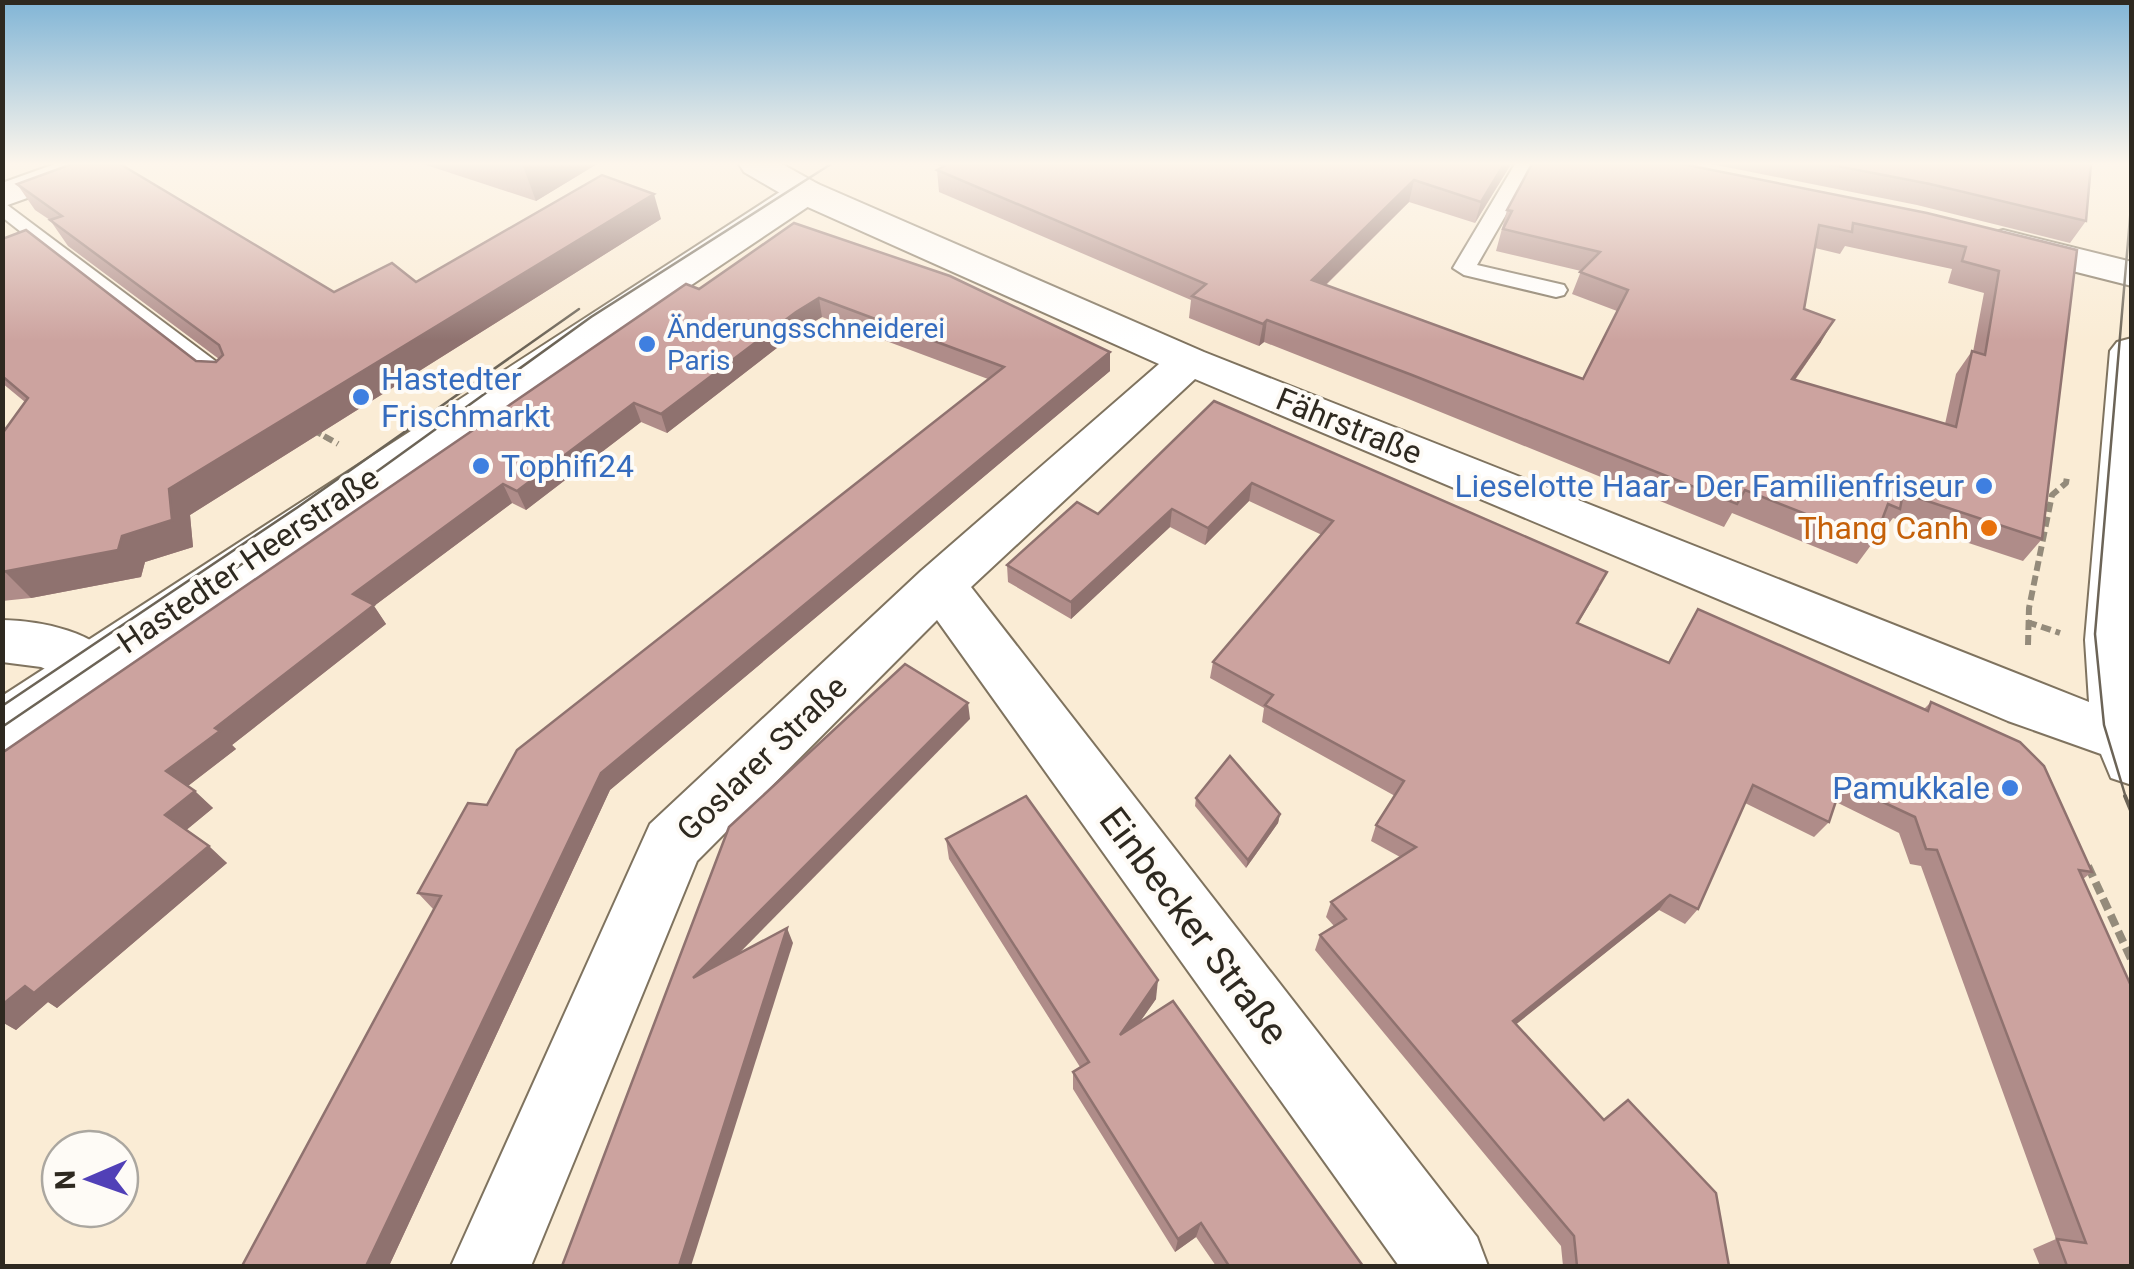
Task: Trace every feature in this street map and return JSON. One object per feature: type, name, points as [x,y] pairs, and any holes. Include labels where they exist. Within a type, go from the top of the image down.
[{"type":"street","name":"Hastedter Heerstraße","points":[[2,726],[83,662],[522,346],[717,223]]},
{"type":"street","name":"Hastedter Heerstraße","points":[[2,690],[83,662],[354,488],[725,223]]},
{"type":"street","name":"Fährstraße","points":[[896,223],[1190,360],[2129,747]]},
{"type":"street","points":[[1973,234],[2132,274]]},
{"type":"street","points":[[2129,747],[2116,689],[2113,640],[2132,351]]},
{"type":"street","name":"Goslarer Straße","points":[[491,1266],[672,844],[940,585],[1190,360]]},
{"type":"street","name":"Einbecker Straße","points":[[940,585],[1448,1266]]},
{"type":"street","points":[[2,641],[28,640],[83,662]]},
{"type":"lane","points":[[23,223],[225,380]]},
{"type":"lane","points":[[1490,223],[1464,268],[1556,290]]},
{"type":"path","points":[[306,427],[366,458]]},
{"type":"path","points":[[2028,705],[2027,622],[2052,496],[2066,483],[2068,473]]},
{"type":"path","points":[[2027,622],[2070,636]]},
{"type":"path","points":[[2082,852],[2132,960]]},
{"type":"building","points":[[54,223],[219,223],[334,292],[392,263],[416,282],[518,223],[606,223],[169,489],[172,520],[122,536],[118,550],[2,572],[2,434],[28,398],[2,376],[2,239],[26,230],[196,361],[216,362],[223,355],[219,345]]},
{"type":"building","points":[[795,223],[950,276],[1110,352],[601,773],[366,1266],[242,1266],[441,896],[418,893],[468,803],[487,805],[517,750],[1004,367],[819,298],[661,414],[634,403],[517,491],[503,484],[353,594],[374,605],[215,728],[220,731],[166,771],[195,791],[165,815],[209,846],[34,993],[25,986],[2,1005],[2,753],[686,284],[699,289]]},
{"type":"building","points":[[1063,223],[1370,223],[1312,280],[1583,379],[1628,290],[1580,272],[1600,252],[1503,229],[1506,223],[1853,223],[1852,232],[1819,225],[1804,309],[1834,320],[1792,379],[1956,427],[1972,351],[1985,355],[1999,271],[1962,261],[1966,247],[1854,223],[1968,223],[2077,250],[2042,539],[1903,493],[1900,509],[1888,504],[1874,541],[1745,490],[1737,504],[1412,375],[1192,296],[1206,284]]},
{"type":"building","points":[[1214,401],[1607,572],[1577,623],[1669,663],[1698,609],[1928,711],[1931,702],[2020,742],[2044,766],[2092,872],[2079,870],[2132,988],[2132,1266],[2067,1266],[2057,1239],[2086,1243],[1937,850],[1926,849],[1915,817],[1842,783],[1829,822],[1753,785],[1698,909],[1670,895],[1513,1021],[1604,1120],[1628,1100],[1716,1193],[1729,1266],[1577,1266],[1574,1236],[1320,935],[1346,919],[1331,902],[1416,847],[1376,825],[1404,781],[1265,705],[1273,695],[1213,662],[1333,521],[1252,483],[1208,528],[1172,509],[1071,602],[1007,565],[1077,502],[1098,514]]},
{"type":"building","points":[[905,664],[968,703],[693,978],[787,928],[679,1266],[562,1266],[729,827]]},
{"type":"building","points":[[1230,756],[1280,814],[1248,860],[1196,798]]},
{"type":"building","points":[[1026,796],[1158,980],[1120,1035],[1173,1001],[1363,1266],[1229,1266],[1201,1223],[1178,1239],[1073,1072],[1089,1062],[946,839]]},
{"type":"tram line","points":[[2,727],[354,488],[591,317],[738,223]]},
{"type":"tram line","points":[[2126,798],[2104,725],[2095,634],[2130,223]]},
{"type":"tram line","points":[[2,706],[298,507],[579,309]]},
{"type":"tram line","points":[[2132,599],[2132,685]]},
{"type":"tram line","points":[[2125,796],[2132,813]]},
{"type":"place","name":"Änderungsschneiderei Paris","points":[[647,344]]},
{"type":"place","name":"Hastedter Frischmarkt","points":[[361,397]]},
{"type":"place","name":"Tophifi24","points":[[481,466]]},
{"type":"place","name":"Lieselotte Haar - Der Familienfriseur","points":[[1984,486]]},
{"type":"place","name":"Thang Canh","points":[[1989,528]]},
{"type":"place","name":"Pamukkale","points":[[2010,788]]}]
